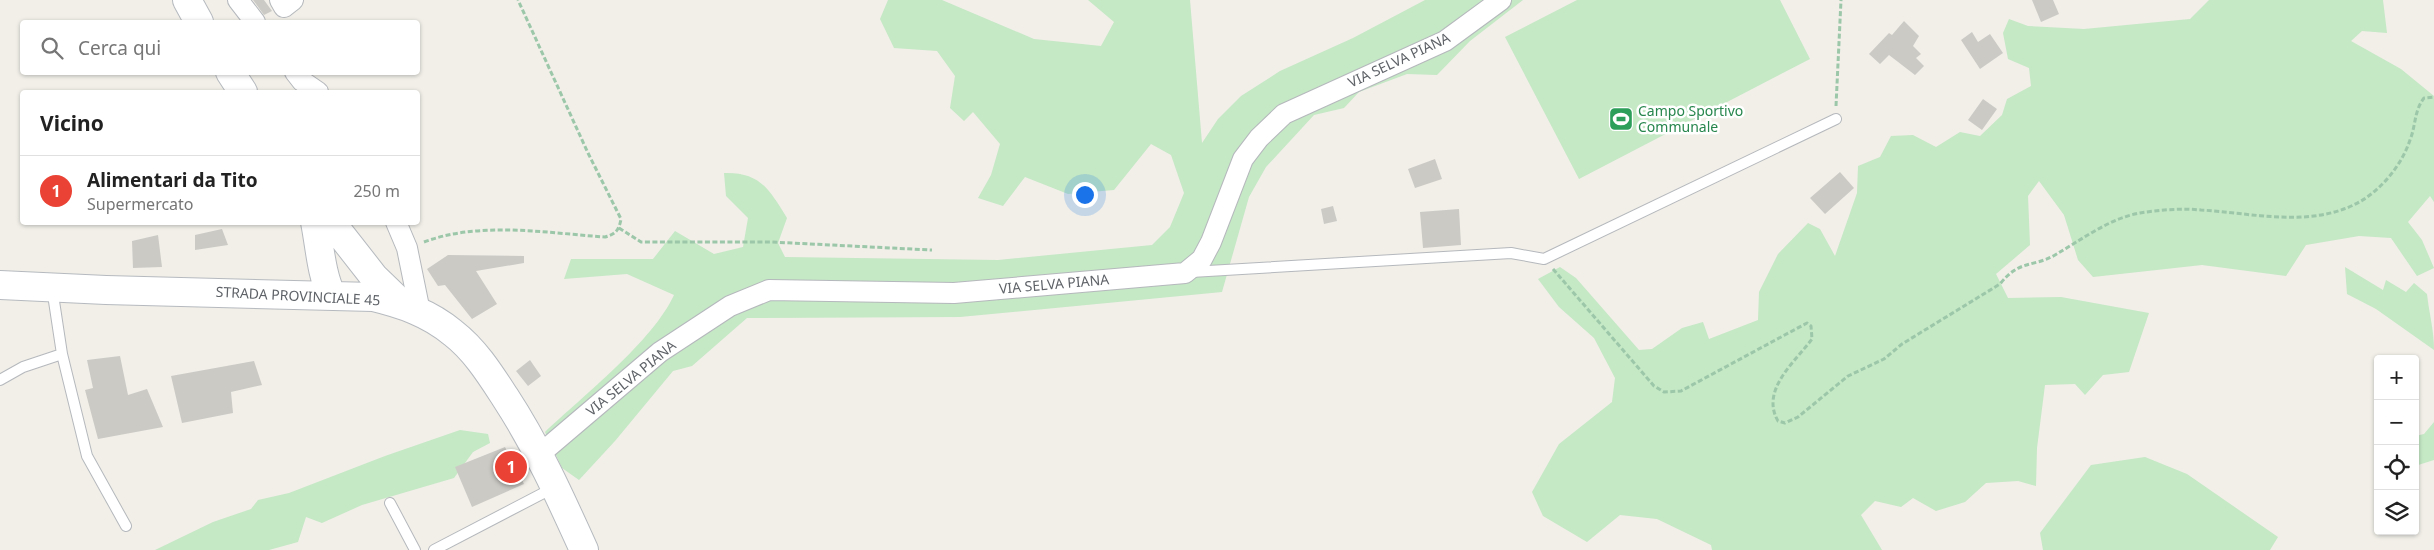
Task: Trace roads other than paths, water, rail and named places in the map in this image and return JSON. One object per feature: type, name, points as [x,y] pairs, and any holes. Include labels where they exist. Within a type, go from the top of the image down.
[{"type":"main road","points":[[187,0],[199,20]]},
{"type":"main road","points":[[232,75],[242,90]]},
{"type":"main road","points":[[316,225],[323,260],[324,281],[337,296],[352,279],[354,268],[351,250]]},
{"type":"main road","points":[[333,225],[351,250],[411,308]]},
{"type":"main road","points":[[289,294],[316,272],[323,260]]},
{"type":"main road","name":"STRADA PROVINCIALE 45","points":[[0,285],[373,298],[411,308],[452,332],[470,349],[491,375],[540,454],[584,550]]},
{"type":"street","points":[[238,0],[253,20]]},
{"type":"street","points":[[280,0],[284,7],[293,0]]},
{"type":"street","name":"VIA SELVA PIANA","points":[[540,454],[660,352],[730,306],[769,290],[954,293],[1185,272],[1202,259],[1211,242],[1243,159],[1258,138],[1284,114],[1445,41],[1501,0]]},
{"type":"street","points":[[297,75],[302,81],[315,90]]},
{"type":"street","points":[[397,225],[407,248],[411,308]]},
{"type":"lane","points":[[1185,272],[1511,253],[1544,259],[1836,119]]},
{"type":"lane","points":[[52,288],[62,354],[87,456],[126,526]]},
{"type":"lane","points":[[0,380],[23,367],[62,354]]},
{"type":"lane","points":[[434,550],[556,487]]},
{"type":"lane","points":[[390,503],[415,550]]},
{"type":"place","name":"Campo Sportivo Communale","points":[[1621,119]]},
{"type":"place","name":"Alimentari da Tito","points":[[511,467]]}]
